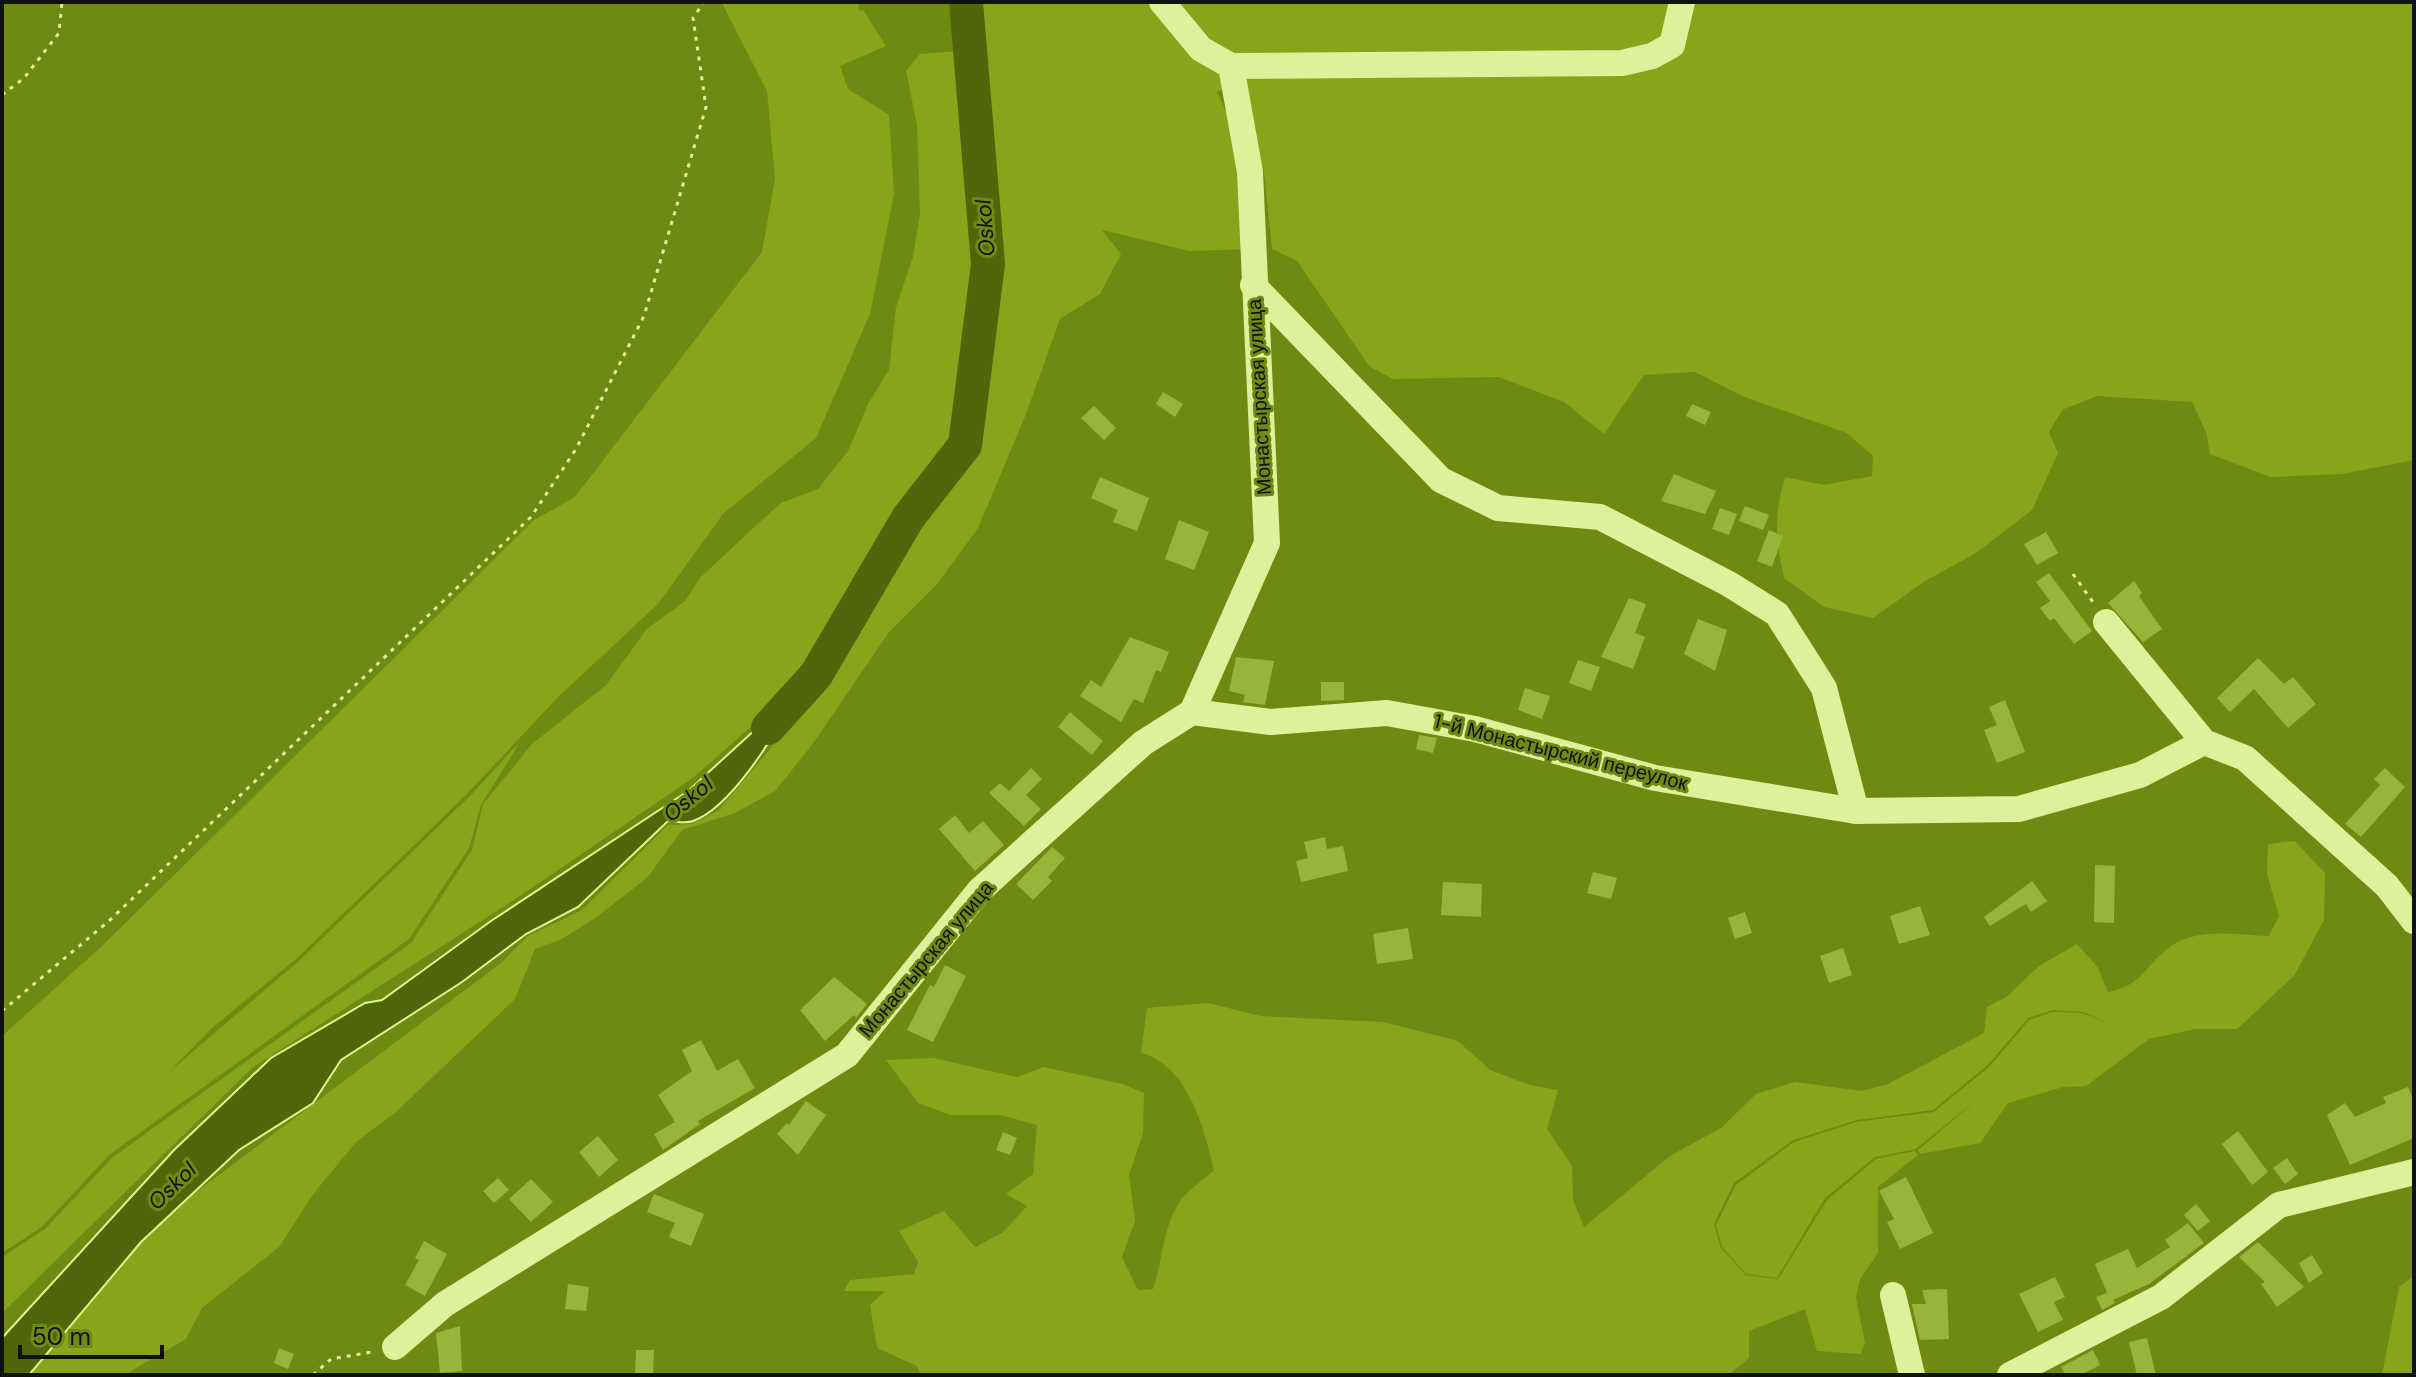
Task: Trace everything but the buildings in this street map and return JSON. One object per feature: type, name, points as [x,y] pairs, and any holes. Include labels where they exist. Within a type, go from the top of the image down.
[{"type":"lane","points":[[1162,2],[1201,49],[1231,66],[1622,63],[1652,56],[1672,45],[1682,2]]},
{"type":"lane","name":"Монастырская улица","points":[[395,1347],[445,1304],[847,1055],[979,891],[1143,743],[1192,712],[1267,543],[1250,172],[1231,66]]},
{"type":"lane","points":[[1253,285],[1441,480],[1498,508],[1600,517],[1729,584],[1777,614],[1824,688],[1856,811]]},
{"type":"lane","points":[[2106,622],[2204,742],[2245,758],[2387,886],[2414,921]]},
{"type":"lane","name":"1-й Монастырский переулок","points":[[1192,712],[1271,722],[1387,713],[1475,729],[1655,778],[1856,811],[2019,809],[2140,775],[2204,742]]},
{"type":"lane","points":[[2010,1375],[2161,1297],[2279,1205],[2414,1172]]},
{"type":"lane","points":[[1893,1295],[1912,1375]]},
{"type":"path","points":[[2,95],[24,78],[59,33],[62,2]]},
{"type":"path","points":[[2,1011],[110,920],[531,517],[576,449],[644,316],[706,107],[693,18],[704,2]]},
{"type":"path","points":[[2073,574],[2106,622]]},
{"type":"path","points":[[313,1375],[331,1359],[395,1347]]},
{"type":"shaded area","points":[[858,2],[859,11],[863,10],[886,46],[840,66],[848,89],[889,115],[894,194],[870,314],[816,438],[723,514],[658,604],[560,695],[464,797],[296,959],[212,1028],[170,1071],[300,960],[470,796],[520,742],[481,805],[469,848],[409,939],[109,1155],[42,1227],[2,1253],[2,1036],[101,947],[534,520],[575,497],[762,252],[775,179],[767,91],[722,3]]},
{"type":"shaded area","points":[[978,2],[2414,2],[2414,460],[2342,474],[2271,477],[2210,454],[2206,432],[2192,402],[2097,396],[2062,410],[2049,432],[2058,453],[2032,510],[1976,553],[1925,581],[1873,618],[1824,607],[1784,578],[1777,539],[1777,516],[1785,477],[1824,485],[1872,476],[1873,456],[1847,433],[1742,396],[1695,372],[1644,375],[1604,434],[1564,402],[1499,377],[1393,379],[1370,367],[1297,261],[1272,249],[1264,172],[1225,89],[1217,92],[1254,172],[1258,249],[1190,251],[1102,230],[1121,254],[1100,294],[1060,319],[1026,414],[978,528],[938,583],[889,632],[812,745],[775,791],[735,813],[682,830],[647,878],[594,919],[560,940],[535,949],[515,999],[396,1112],[357,1141],[314,1193],[279,1247],[202,1308],[186,1339],[124,1375],[24,1375],[159,1220],[501,963],[528,936],[582,910],[668,825],[692,824],[718,811],[770,749],[821,678],[915,522],[972,446],[994,265],[970,13]]},
{"type":"shaded area","points":[[957,51],[975,276],[955,441],[903,508],[818,654],[765,714],[693,778],[514,900],[252,1068],[2,1313],[2,1257],[45,1229],[113,1157],[411,943],[472,850],[483,804],[532,744],[606,685],[647,629],[685,601],[700,578],[752,529],[781,503],[818,489],[848,451],[869,402],[889,370],[896,307],[913,257],[920,213],[917,125],[906,71],[920,54]]},
{"type":"shaded area","points":[[2295,841],[2325,873],[2324,920],[2294,976],[2237,1029],[2195,1029],[2149,1039],[2086,1086],[2063,1087],[2008,1103],[1980,1143],[1920,1154],[1918,1150],[1980,1097],[1916,1149],[1875,1157],[1825,1198],[1777,1278],[1746,1274],[1722,1247],[1716,1225],[1736,1185],[1794,1142],[1856,1122],[1934,1112],[1990,1066],[2029,1020],[2053,1012],[2082,1013],[2111,1024],[2083,1012],[2053,1010],[2028,1018],[1989,1064],[1933,1110],[1857,1120],[1793,1140],[1734,1183],[1714,1224],[1721,1248],[1746,1275],[1778,1279],[1827,1200],[1876,1159],[1915,1151],[1918,1155],[1878,1187],[1878,1253],[1860,1279],[1856,1298],[1865,1342],[1861,1354],[1817,1351],[1805,1309],[1749,1331],[1749,1358],[1729,1375],[921,1375],[917,1366],[877,1348],[870,1305],[885,1291],[844,1291],[850,1280],[914,1274],[918,1262],[899,1231],[944,1211],[975,1247],[1002,1233],[1027,1206],[1006,1194],[1033,1174],[1037,1125],[1001,1115],[950,1115],[918,1103],[886,1060],[933,1058],[1017,1077],[1044,1067],[1123,1084],[1144,1093],[1143,1133],[1129,1175],[1135,1221],[1122,1257],[1138,1290],[1153,1289],[1175,1210],[1184,1196],[1214,1170],[1199,1118],[1182,1084],[1171,1070],[1141,1053],[1147,1008],[1208,1003],[1261,1016],[1383,1022],[1458,1041],[1490,1070],[1530,1085],[1558,1090],[1547,1129],[1572,1166],[1573,1200],[1584,1227],[1670,1156],[1721,1128],[1756,1094],[1795,1082],[1862,1091],[1888,1084],[1984,1033],[1987,1007],[2006,997],[2039,966],[2077,944],[2098,968],[2108,992],[2130,984],[2162,953],[2182,940],[2206,934],[2269,936],[2279,916],[2267,874],[2268,844]]},
{"type":"shaded area","points":[[2414,1276],[2414,1375],[2382,1375],[2399,1287]]},
{"type":"water","points":[[804,685],[756,762],[725,799],[693,821],[668,821],[578,907],[526,934],[462,982],[341,1060],[313,1103],[239,1150],[141,1242],[29,1375],[2,1375],[2,1338],[174,1150],[271,1058],[365,1003],[382,1000],[491,921],[688,791]]},
{"type":"waterway","name":"Oskol","points":[[768,728],[816,675],[908,518],[965,445],[988,264],[966,2]]}]
